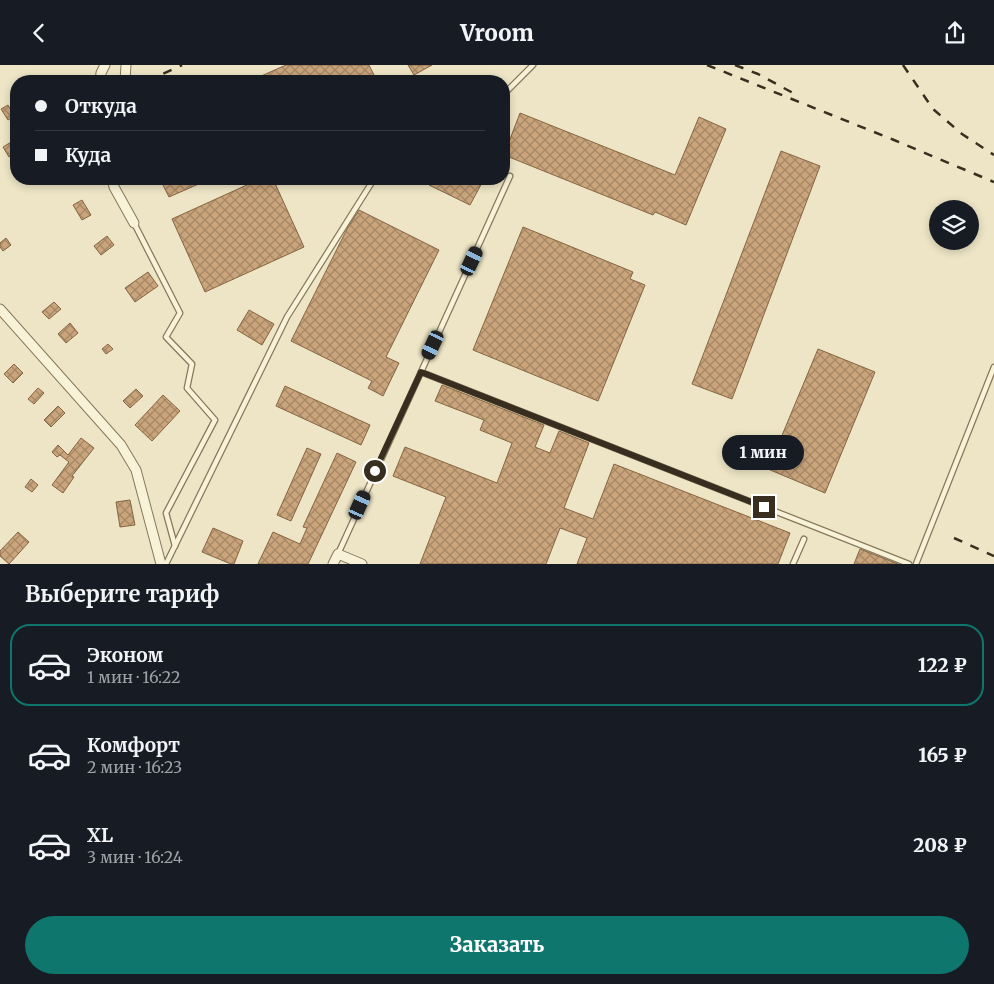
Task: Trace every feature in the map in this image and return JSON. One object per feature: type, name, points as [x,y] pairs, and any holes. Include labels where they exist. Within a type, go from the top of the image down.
[{"type":"street","points":[[114,185],[134,223]]},
{"type":"street","points":[[0,309],[121,445],[131,459],[136,470],[161,564]]},
{"type":"street","points":[[333,564],[338,554],[362,564]]},
{"type":"lane","points":[[510,88],[533,65]]},
{"type":"lane","points":[[166,564],[286,317],[370,185]]},
{"type":"lane","points":[[338,554],[506,185]]},
{"type":"lane","points":[[134,223],[180,313],[166,337],[192,363],[186,389],[215,420],[166,513],[175,546]]},
{"type":"lane","points":[[916,564],[994,367]]},
{"type":"lane","points":[[421,372],[909,564]]},
{"type":"lane","points":[[793,564],[804,539]]},
{"type":"building","points":[[286,65],[369,65],[374,75],[264,75]]},
{"type":"building","points":[[408,65],[432,65],[414,75]]},
{"type":"building","points":[[8,105],[10,119],[8,120],[1,109]]},
{"type":"building","points":[[520,113],[675,175],[699,117],[726,129],[686,225],[655,212],[653,215],[510,157],[510,139]]},
{"type":"building","points":[[10,143],[10,156],[9,157],[3,147]]},
{"type":"building","points":[[781,151],[820,166],[732,399],[692,384]]},
{"type":"building","points":[[163,185],[196,185],[169,197]]},
{"type":"building","points":[[247,185],[276,185],[304,247],[205,292],[172,219]]},
{"type":"building","points":[[429,185],[481,185],[470,205]]},
{"type":"building","points":[[82,200],[91,215],[82,220],[73,205]]},
{"type":"building","points":[[359,210],[439,250],[386,357],[399,363],[383,396],[368,388],[372,381],[291,341],[347,229]]},
{"type":"building","points":[[523,227],[633,272],[630,279],[645,285],[598,401],[473,350]]},
{"type":"building","points":[[107,236],[114,245],[101,255],[94,246]]},
{"type":"building","points":[[6,238],[11,245],[3,251],[0,243]]},
{"type":"building","points":[[148,272],[158,286],[135,302],[125,288]]},
{"type":"building","points":[[54,302],[61,309],[49,319],[42,312]]},
{"type":"building","points":[[249,310],[274,324],[262,345],[237,330]]},
{"type":"building","points":[[70,323],[78,333],[66,343],[58,334]]},
{"type":"building","points":[[108,344],[113,349],[106,354],[102,349]]},
{"type":"building","points":[[818,349],[875,372],[825,493],[768,469]]},
{"type":"building","points":[[14,364],[23,373],[13,383],[4,374]]},
{"type":"building","points":[[442,385],[544,425],[535,447],[550,453],[559,431],[589,443],[564,508],[593,519],[614,464],[790,533],[778,564],[577,564],[587,538],[560,528],[546,564],[420,564],[446,497],[393,476],[405,447],[497,483],[512,443],[480,430],[484,420],[435,401]]},
{"type":"building","points":[[285,386],[370,425],[361,445],[276,406]]},
{"type":"building","points":[[38,388],[44,393],[34,404],[28,399]]},
{"type":"building","points":[[136,389],[143,396],[130,408],[123,401]]},
{"type":"building","points":[[163,395],[180,411],[152,441],[135,425]]},
{"type":"building","points":[[58,406],[65,413],[51,427],[44,420]]},
{"type":"building","points":[[81,438],[94,448],[72,476],[74,477],[63,493],[52,485],[69,462],[60,455],[57,457],[52,452],[58,445],[68,455]]},
{"type":"building","points":[[307,448],[321,454],[291,521],[277,515]]},
{"type":"building","points":[[337,453],[356,462],[308,564],[258,564],[273,532],[300,544],[307,528],[303,527]]},
{"type":"building","points":[[31,479],[38,485],[32,492],[25,487]]},
{"type":"building","points":[[130,500],[135,525],[120,527],[116,502]]},
{"type":"building","points":[[213,528],[243,541],[234,564],[202,552]]},
{"type":"building","points":[[18,532],[29,542],[9,564],[0,556],[0,551]]},
{"type":"building","points":[[860,549],[898,564],[854,564]]},
{"type":"railway","points":[[160,75],[182,65]]},
{"type":"railway","points":[[707,65],[994,182]]},
{"type":"railway","points":[[735,65],[758,74],[793,93]]},
{"type":"railway","points":[[903,65],[933,109],[962,134],[994,155]]},
{"type":"railway","points":[[954,538],[994,556]]},
{"type":"route","points":[[375,471],[421,372],[764,507]]}]
